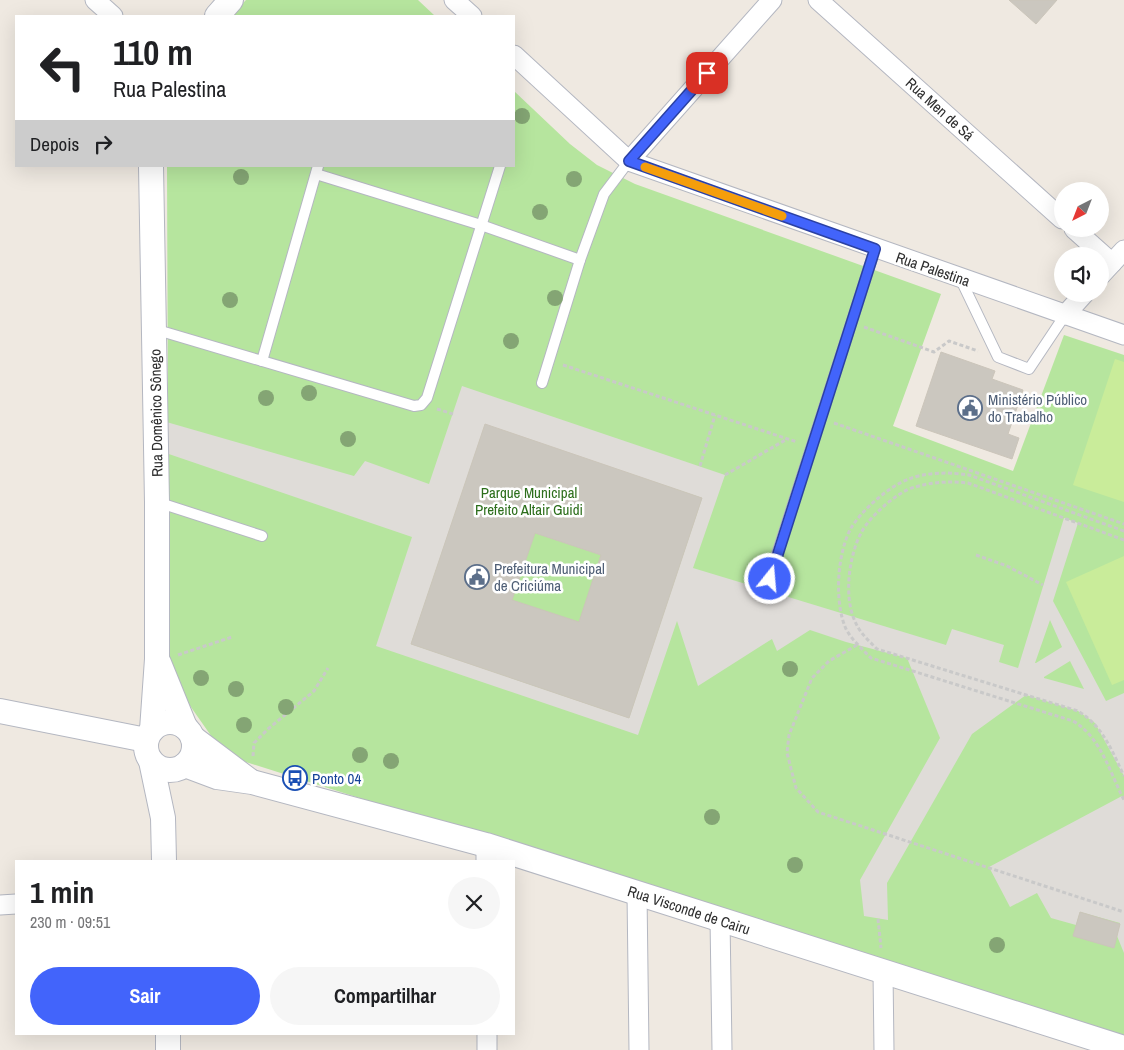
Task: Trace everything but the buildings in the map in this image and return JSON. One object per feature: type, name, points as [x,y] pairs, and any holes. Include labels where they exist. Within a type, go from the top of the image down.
[{"type":"street","points":[[95,0],[112,15]]},
{"type":"street","points":[[218,15],[232,0]]},
{"type":"street","points":[[454,0],[471,15]]},
{"type":"street","points":[[515,56],[629,161],[772,0]]},
{"type":"street","name":"Rua Men de Sá","points":[[818,0],[1054,212]]},
{"type":"street","name":"Rua Palestina","points":[[629,161],[960,280],[1124,335]]},
{"type":"street","name":"Rua Domênico Sônego","points":[[151,167],[158,502],[158,659],[150,744],[163,818],[164,860]]},
{"type":"street","points":[[1084,238],[1112,263]]},
{"type":"street","points":[[1065,315],[1077,302]]},
{"type":"street","name":"Rua Domênico Sônego","points":[[158,659],[189,732]]},
{"type":"street","points":[[0,712],[150,744],[165,770],[184,766],[194,753],[189,732],[179,723],[164,722],[150,744]]},
{"type":"street","name":"Rua Visconde de Cairu","points":[[189,732],[252,782]]},
{"type":"street","name":"Rua Domênico Sônego","points":[[163,818],[184,766]]},
{"type":"street","name":"Rua Visconde de Cairu","points":[[184,766],[218,777],[252,782],[512,860]]},
{"type":"street","name":"Rua Visconde de Cairu","points":[[515,861],[637,893],[1115,1047]]},
{"type":"street","points":[[637,893],[639,1050]]},
{"type":"street","points":[[0,905],[15,904]]},
{"type":"street","points":[[720,919],[722,1050]]},
{"type":"street","points":[[883,972],[884,1050]]},
{"type":"street","points":[[168,1035],[168,1050]]},
{"type":"street","points":[[487,1035],[487,1050]]},
{"type":"lane","points":[[542,383],[580,260],[604,194],[629,161]]},
{"type":"lane","points":[[154,329],[414,406],[422,405],[427,398],[500,167]]},
{"type":"lane","points":[[262,361],[317,170],[580,260]]},
{"type":"lane","points":[[770,579],[875,249]]},
{"type":"lane","points":[[960,280],[998,357],[1029,369],[1065,315]]},
{"type":"lane","points":[[158,502],[262,536]]},
{"type":"path","points":[[852,322],[934,352],[949,341],[998,357]]},
{"type":"path","points":[[549,360],[811,447]]},
{"type":"path","points":[[700,466],[716,415]]},
{"type":"path","points":[[821,418],[1124,524]]},
{"type":"path","points":[[724,475],[787,439]]},
{"type":"path","points":[[1124,531],[969,475],[951,472],[909,479],[877,499],[851,528],[841,558],[838,594],[846,630],[871,658],[1073,721],[1083,726],[1092,737],[1124,800]]},
{"type":"path","points":[[1124,540],[968,484],[952,481],[914,487],[884,505],[861,532],[852,560],[848,593],[853,617],[861,634],[877,649],[1078,711],[1090,718],[1102,731],[1124,776]]},
{"type":"path","points":[[976,555],[1007,566],[1044,584]]},
{"type":"path","points":[[158,659],[181,654],[232,637]]},
{"type":"path","points":[[857,644],[829,661],[812,678],[788,735],[786,752],[796,788],[818,812],[1124,912]]},
{"type":"path","points":[[252,782],[254,744],[268,729],[314,691],[328,668]]},
{"type":"green space","points":[[246,0],[418,0],[434,15],[232,15]]},
{"type":"green space","name":"Parque Municipal Prefeito Altair Guidi","points":[[515,92],[570,144],[597,165],[635,184],[941,294],[893,426],[1013,471],[1064,335],[1124,355],[1124,1040],[230,757],[221,750],[172,680],[169,667],[167,167],[515,167]]},
{"type":"green space","points":[[1115,359],[1124,362],[1124,502],[1073,485]]},
{"type":"green space","points":[[1124,556],[1124,680],[1112,685],[1066,582]]},
{"type":"shaded area","points":[[462,386],[725,475],[693,568],[946,645],[952,629],[1004,645],[999,662],[1018,668],[1064,518],[1078,523],[1053,601],[1106,701],[1124,693],[1124,776],[1095,723],[1078,711],[1026,695],[972,734],[887,883],[888,920],[864,916],[860,880],[940,738],[907,658],[846,642],[810,630],[777,651],[772,639],[698,686],[677,621],[638,735],[376,646],[412,537],[157,450],[156,419],[354,476],[365,461],[429,484]],"holes":[[[485,425],[702,498],[629,718],[411,644]],[[1050,620],[1062,647],[1035,663]],[[1070,661],[1084,689],[1044,678]]]},
{"type":"shaded area","points":[[1122,796],[1124,800],[1124,953],[1117,936],[1120,923],[1080,912],[1076,925],[1051,918],[1037,893],[1010,907],[989,867]]},
{"type":"slow traffic","points":[[645,167],[782,216]]},
{"type":"place","name":"Ministério Público do Trabalho","points":[[970,408]]},
{"type":"place","name":"Prefeitura Municipal de Criciúma","points":[[477,577]]},
{"type":"place","name":"Ponto 04","points":[[295,778]]},
{"type":"route","points":[[707,73],[629,161],[875,249],[770,579]]}]
